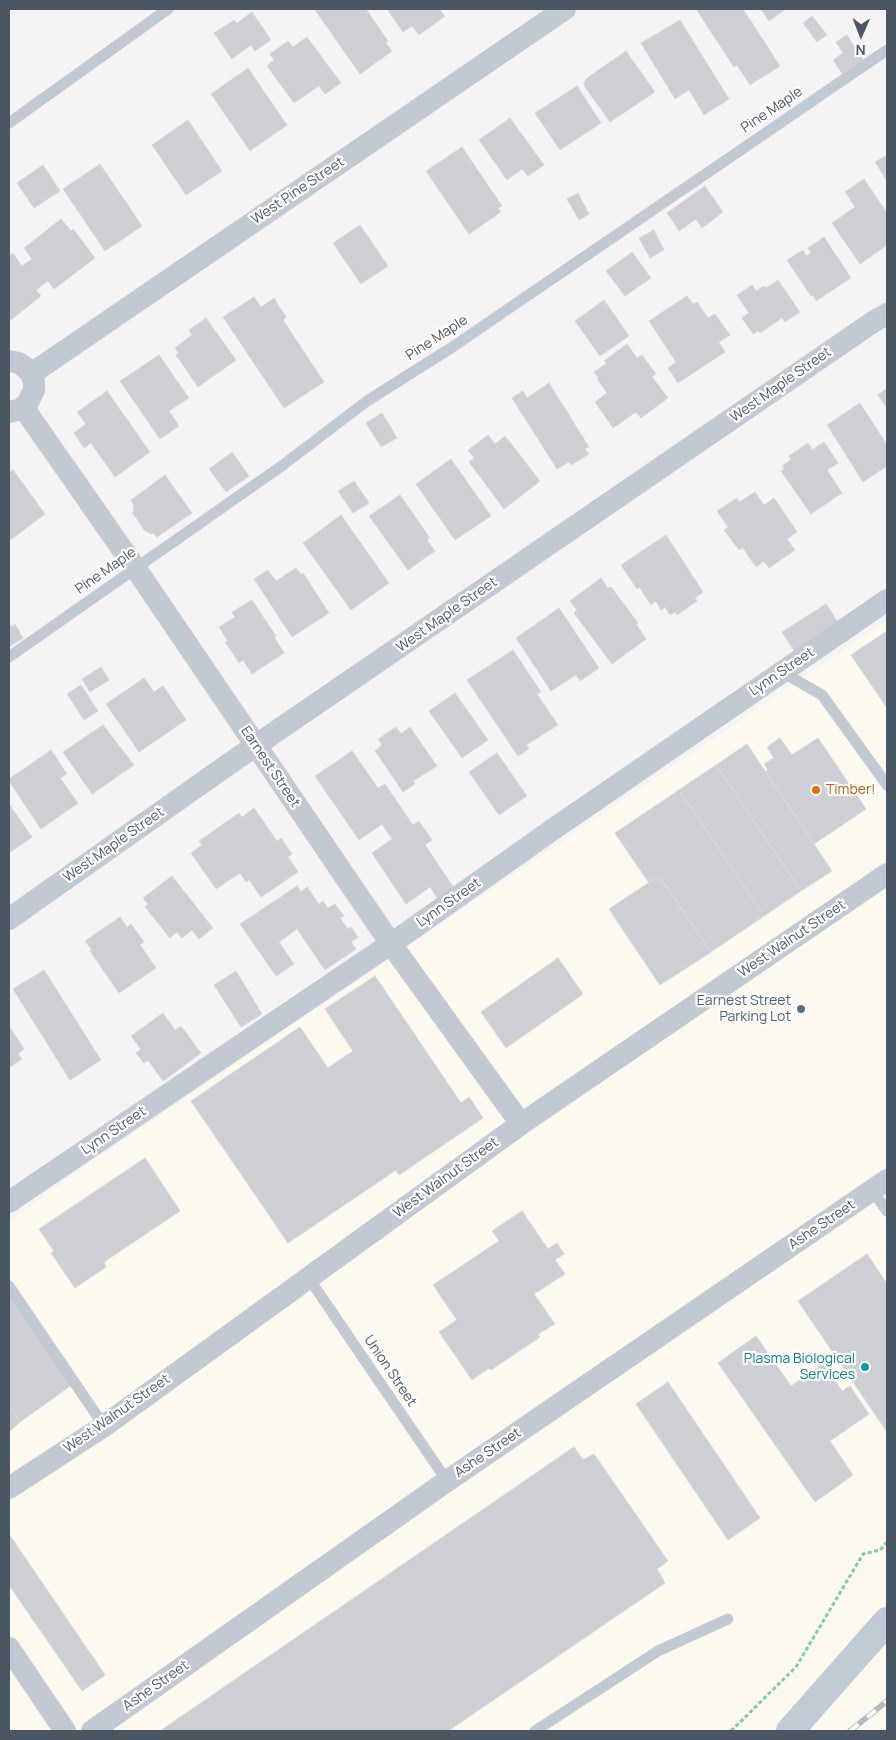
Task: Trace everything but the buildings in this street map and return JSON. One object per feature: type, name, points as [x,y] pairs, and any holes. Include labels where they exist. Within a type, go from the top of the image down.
[{"type":"main road","points":[[790,1731],[887,1621]]},
{"type":"street","name":"West Pine Street","points":[[31,374],[565,9]]},
{"type":"street","name":"West Maple Street","points":[[9,919],[256,746],[887,314]]},
{"type":"street","points":[[9,361],[19,363],[26,368],[34,382],[32,397],[16,409]]},
{"type":"street","name":"Earnest Street","points":[[16,409],[136,569],[391,944],[521,1124]]},
{"type":"street","name":"Lynn Street","points":[[9,1202],[391,944],[552,830],[887,600]]},
{"type":"street","name":"West Walnut Street","points":[[9,1488],[104,1426],[521,1124],[887,874]]},
{"type":"street","name":"Ashe Street","points":[[92,1731],[447,1481],[880,1185]]},
{"type":"street","points":[[9,1648],[65,1731]]},
{"type":"lane","points":[[9,123],[168,9]]},
{"type":"lane","name":"Pine Maple","points":[[9,657],[283,465],[367,401],[450,348],[887,50]]},
{"type":"lane","points":[[782,672],[822,695],[887,785]]},
{"type":"lane","points":[[880,1185],[887,1211]]},
{"type":"lane","name":"Union Street","points":[[308,1277],[447,1481]]},
{"type":"lane","points":[[9,1286],[104,1426]]},
{"type":"lane","points":[[535,1731],[658,1651],[728,1619]]},
{"type":"path","points":[[731,1731],[796,1666],[863,1554],[880,1550],[887,1542]]},
{"type":"shaded area","points":[[887,620],[887,1731],[9,1731],[9,1221],[84,1167]]},
{"type":"railway","points":[[850,1731],[887,1701]]},
{"type":"place","name":"Timber!","points":[[816,790]]},
{"type":"place","name":"Earnest Street Parking Lot","points":[[801,1009]]},
{"type":"place","name":"Plasma Biological Services","points":[[865,1367]]}]
